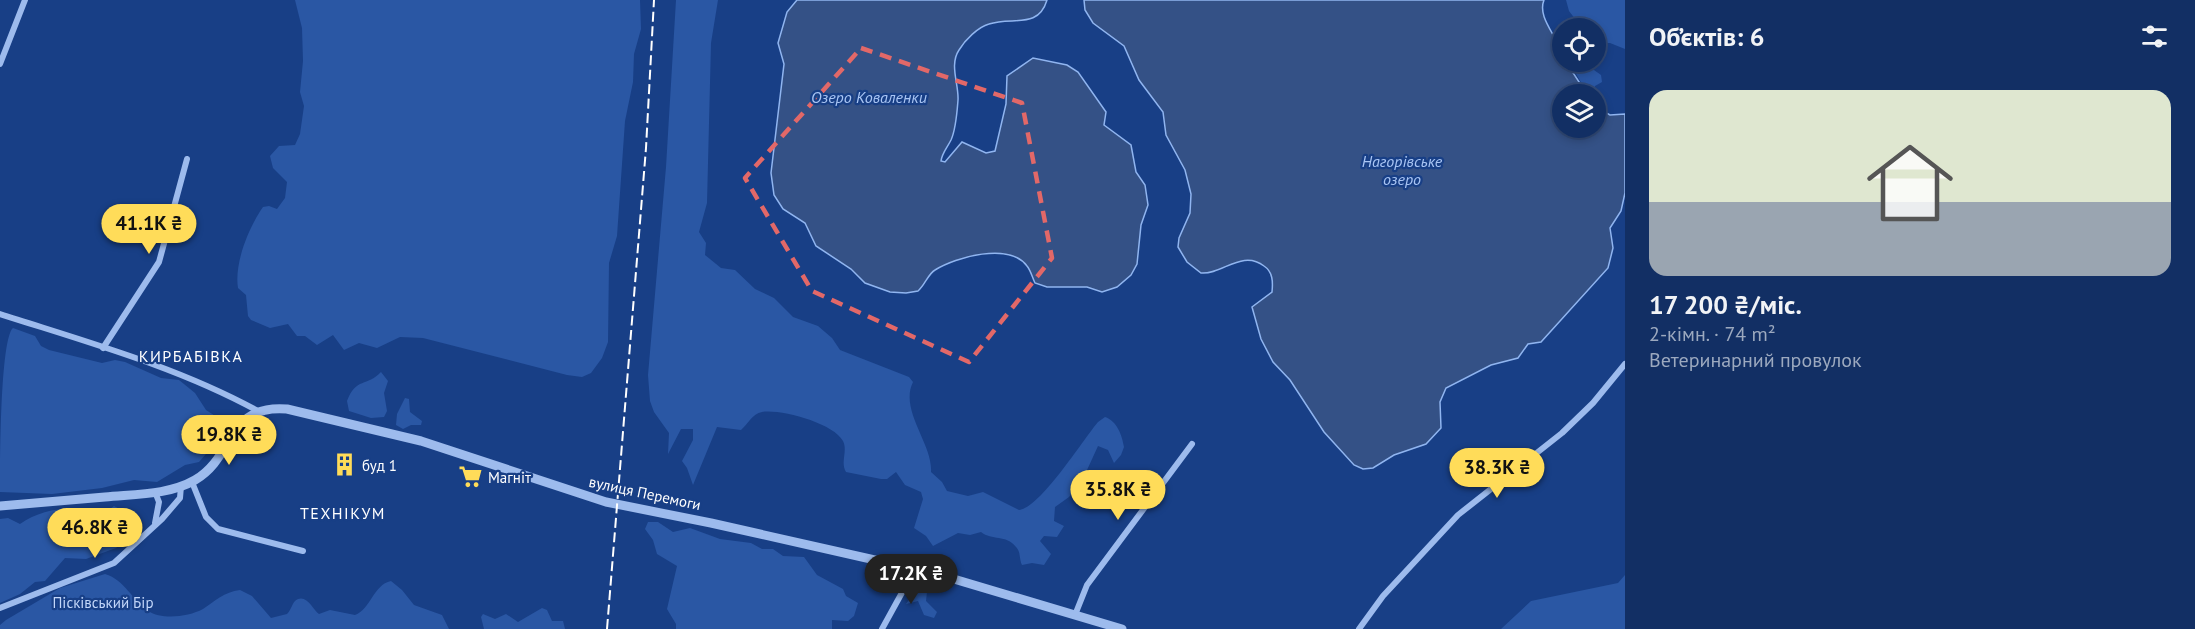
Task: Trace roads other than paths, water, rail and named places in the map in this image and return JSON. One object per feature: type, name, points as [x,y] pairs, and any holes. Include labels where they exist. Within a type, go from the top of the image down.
[{"type":"street","points":[[0,64],[25,0]]},
{"type":"street","points":[[103,348],[159,262],[187,159]]},
{"type":"street","name":"вулиця Перемоги","points":[[0,314],[103,348],[212,388],[258,411],[279,408],[312,414],[442,447],[606,502],[915,569],[1075,615],[1099,626],[1122,629]]},
{"type":"street","points":[[1359,629],[1387,592],[1458,516],[1562,433],[1593,403],[1625,364]]},
{"type":"street","points":[[0,506],[154,492],[192,482],[215,462],[239,424],[258,411]]},
{"type":"street","points":[[1075,615],[1087,585],[1192,444]]},
{"type":"street","points":[[192,482],[206,517],[218,529],[303,551]]},
{"type":"street","points":[[0,608],[95,573],[114,563],[180,498],[181,486]]},
{"type":"street","points":[[154,492],[159,513],[154,526]]},
{"type":"street","points":[[882,629],[915,569]]},
{"type":"water","name":"Озеро Коваленки","points":[[797,0],[1047,0],[1043,9],[1031,19],[989,24],[968,38],[959,50],[955,62],[958,94],[956,121],[953,136],[941,161],[945,162],[962,142],[986,153],[995,151],[1006,104],[1007,76],[1033,58],[1067,65],[1078,72],[1106,112],[1104,125],[1131,145],[1136,172],[1145,185],[1148,205],[1141,225],[1137,264],[1131,275],[1117,287],[1102,292],[1087,287],[1047,287],[1035,283],[1028,268],[1019,259],[996,253],[969,257],[944,265],[930,274],[918,291],[890,292],[865,283],[851,269],[816,246],[805,223],[783,209],[774,195],[771,173],[784,64],[778,43],[787,12]]},
{"type":"water","name":"Нагорівське озеро","points":[[1084,0],[1544,0],[1544,15],[1552,34],[1552,72],[1573,72],[1580,84],[1552,84],[1552,138],[1606,138],[1606,113],[1610,115],[1625,114],[1625,193],[1621,211],[1610,228],[1613,248],[1608,268],[1541,342],[1528,344],[1518,358],[1491,365],[1446,388],[1440,402],[1441,428],[1426,444],[1394,455],[1373,468],[1363,469],[1354,465],[1324,432],[1290,380],[1273,362],[1261,339],[1252,307],[1272,292],[1272,277],[1267,268],[1248,260],[1209,273],[1201,273],[1187,262],[1178,247],[1179,238],[1190,213],[1191,194],[1185,170],[1166,135],[1163,112],[1139,80],[1124,46],[1093,23],[1085,10]]},
{"type":"railway","points":[[607,629],[646,148],[654,0]]},
{"type":"place","name":"буд 1","points":[[344,465]]},
{"type":"place","name":"Магніт","points":[[470,477]]},
{"type":"district","name":"КИРБАБІВКА","points":[[191,356]]},
{"type":"district","name":"ТЕХНІКУМ","points":[[343,513]]},
{"type":"park label","name":"Пісківський Бір","points":[[103,602]]}]
